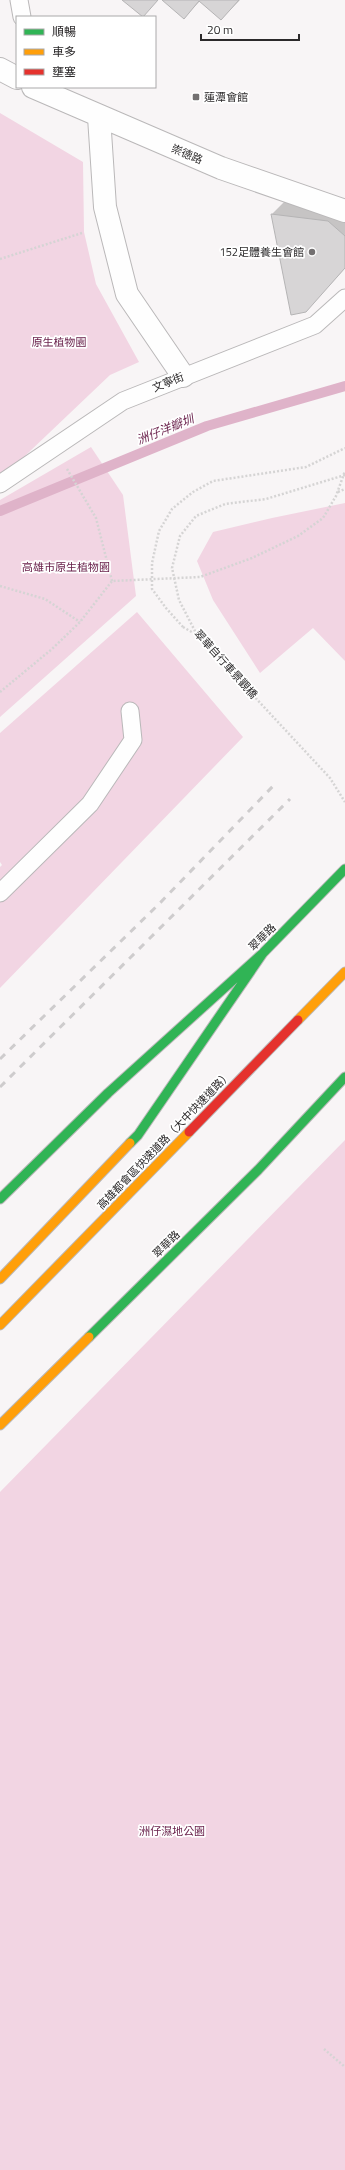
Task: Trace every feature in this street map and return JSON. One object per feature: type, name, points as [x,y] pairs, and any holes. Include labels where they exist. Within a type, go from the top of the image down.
[{"type":"main road","name":"翠華路","points":[[0,1199],[108,1093],[263,954],[345,869]]},
{"type":"main road","name":"高雄都會區快速道路（大中快速道路）","points":[[0,1279],[46,1233],[138,1135],[263,954]]},
{"type":"main road","name":"高雄都會區快速道路（大中快速道路）","points":[[0,1325],[345,972]]},
{"type":"main road","name":"翠華路","points":[[0,1424],[258,1170],[345,1077]]},
{"type":"street","name":"崇德路","points":[[0,69],[16,78]]},
{"type":"street","name":"崇德路","points":[[36,88],[99,117],[221,168],[345,211]]},
{"type":"street","points":[[99,117],[105,207],[127,294],[183,376]]},
{"type":"lane","points":[[19,0],[22,16]]},
{"type":"lane","name":"文寧街","points":[[0,484],[123,400],[315,325],[345,298]]},
{"type":"lane","points":[[0,893],[90,804],[133,740],[130,711]]},
{"type":"path","points":[[0,259],[109,225]]},
{"type":"path","points":[[54,446],[96,518],[112,581]]},
{"type":"path","name":"翠華自行車景觀橋","points":[[345,448],[306,467],[212,481],[193,492],[172,509],[159,531],[152,563],[152,588],[166,608],[183,626],[197,635],[330,778],[345,802]]},
{"type":"path","points":[[0,692],[52,649],[80,622],[112,581],[200,577],[252,558],[298,536],[323,518],[338,492],[345,471]]},
{"type":"path","name":"翠華自行車景觀橋","points":[[197,635],[179,600],[172,568],[180,536],[196,516],[224,504],[266,499],[345,475]]},
{"type":"path","points":[[338,492],[345,488]]},
{"type":"path","points":[[0,586],[45,600],[80,622]]},
{"type":"path","points":[[324,2049],[345,2067]]},
{"type":"green space","name":"原生植物園","points":[[0,113],[83,162],[84,232],[96,284],[139,362],[110,375],[7,473],[0,477]]},
{"type":"green space","name":"高雄市原生植物園","points":[[91,447],[123,495],[136,596],[0,717],[0,500]]},
{"type":"green space","points":[[345,503],[345,661],[313,628],[260,673],[213,600],[197,561],[213,532]]},
{"type":"green space","points":[[137,612],[243,737],[0,988],[0,867],[2,865],[0,862],[0,733]]},
{"type":"green space","name":"洲仔濕地公園","points":[[345,1140],[345,2170],[0,2170],[0,1492]]},
{"type":"building","points":[[122,0],[158,0],[144,16],[142,16]]},
{"type":"building","points":[[162,0],[239,0],[221,20],[199,1],[184,19]]},
{"type":"building","name":"152足體養生會館","points":[[271,214],[328,221],[345,236],[345,268],[306,312],[291,315]]},
{"type":"waterway","name":"洲仔洋瓣圳","points":[[0,511],[207,426],[345,386]]},
{"type":"railway","points":[[0,1059],[159,904],[275,784]]},
{"type":"railway","points":[[0,1087],[290,799]]},
{"type":"traffic: fast","points":[[0,1199],[108,1093],[263,953],[345,869]]},
{"type":"traffic: fast","points":[[130,1143],[138,1135],[263,953]]},
{"type":"traffic: fast","points":[[89,1337],[258,1170],[345,1077]]},
{"type":"traffic: slow","points":[[298,1020],[345,972]]},
{"type":"traffic: slow","points":[[0,1325],[189,1132]]},
{"type":"traffic: slow","points":[[0,1279],[130,1143]]},
{"type":"traffic: slow","points":[[0,1425],[89,1337]]},
{"type":"traffic: jam","points":[[189,1132],[298,1020]]},
{"type":"place","name":"蓮潭會館","points":[[196,97]]},
{"type":"place","name":"152足體養生會館","points":[[312,252]]}]
